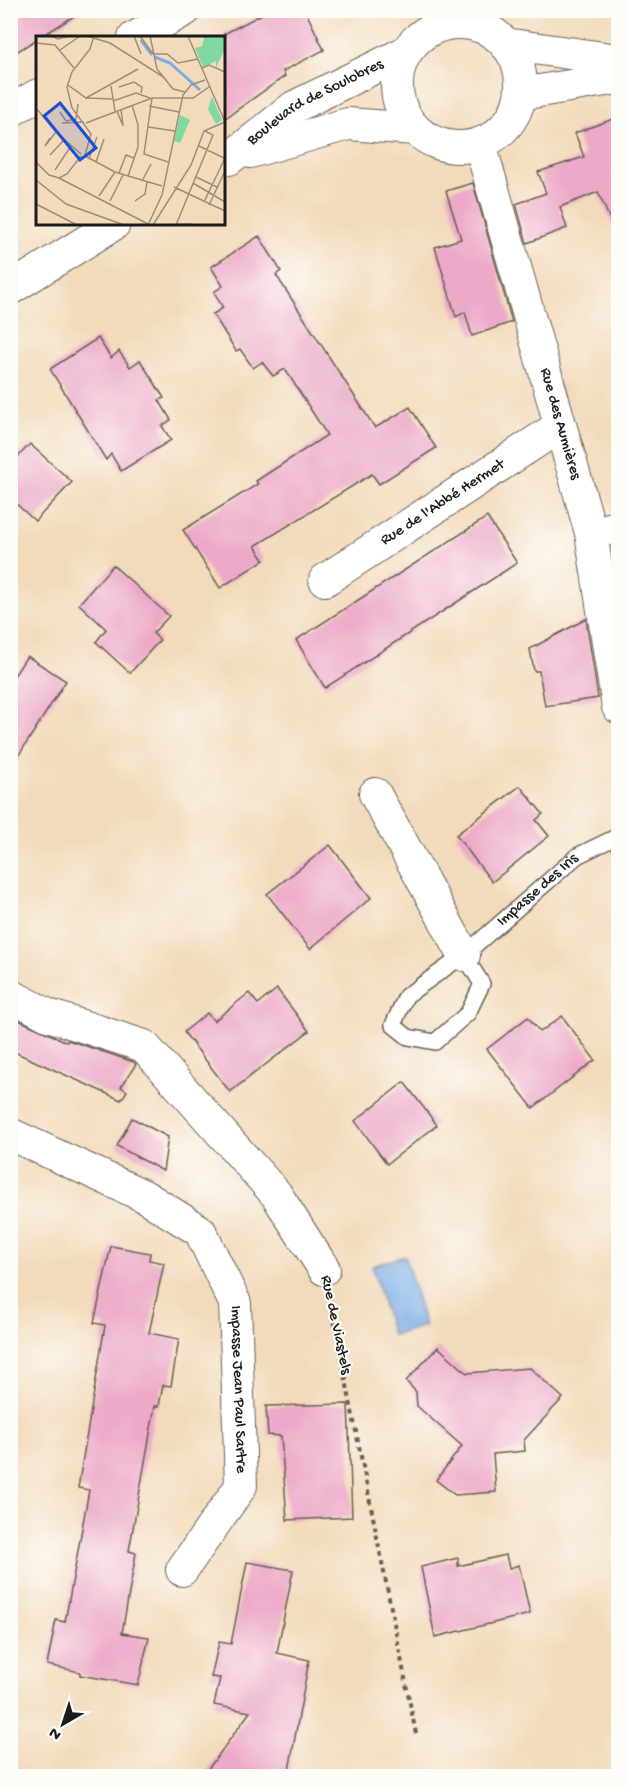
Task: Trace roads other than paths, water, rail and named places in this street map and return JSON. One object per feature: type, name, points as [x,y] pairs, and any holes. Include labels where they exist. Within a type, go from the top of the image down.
[{"type":"street","points":[[138,36],[185,10]]},
{"type":"street","points":[[432,19],[473,24],[490,32],[505,44],[515,59],[521,76],[521,94],[516,111],[507,125],[480,144],[463,147],[445,146],[415,129],[403,112],[397,92],[399,71],[406,52],[432,19]]},
{"type":"street","points":[[505,44],[618,60]]},
{"type":"street","name":"Boulevard de Soulobres","points":[[226,160],[294,107],[406,52]]},
{"type":"street","points":[[521,94],[618,78]]},
{"type":"street","points":[[10,111],[36,96]]},
{"type":"street","name":"Boulevard de Soulobres","points":[[226,160],[283,141],[348,124],[415,129]]},
{"type":"street","name":"Rue des Aumières","points":[[480,144],[560,426],[605,530],[618,707]]},
{"type":"street","points":[[10,290],[112,225]]},
{"type":"street","name":"Rue de l'Abbé Hermet","points":[[326,580],[560,426]]},
{"type":"street","name":"Impasse des Iris","points":[[375,794],[464,956]]},
{"type":"street","name":"Rue de Viastels","points":[[10,995],[48,1015],[144,1046],[276,1194],[324,1269]]},
{"type":"street","name":"Impasse Jean Paul Sartre","points":[[10,1134],[144,1196],[200,1231],[235,1303],[241,1486],[182,1570]]},
{"type":"lane","name":"Impasse des Iris","points":[[464,956],[482,984],[468,1013],[435,1042],[408,1037],[393,1024],[406,996],[464,956],[577,856],[618,836]]},
{"type":"water","points":[[405,1256],[425,1326],[392,1335],[372,1266]]}]
